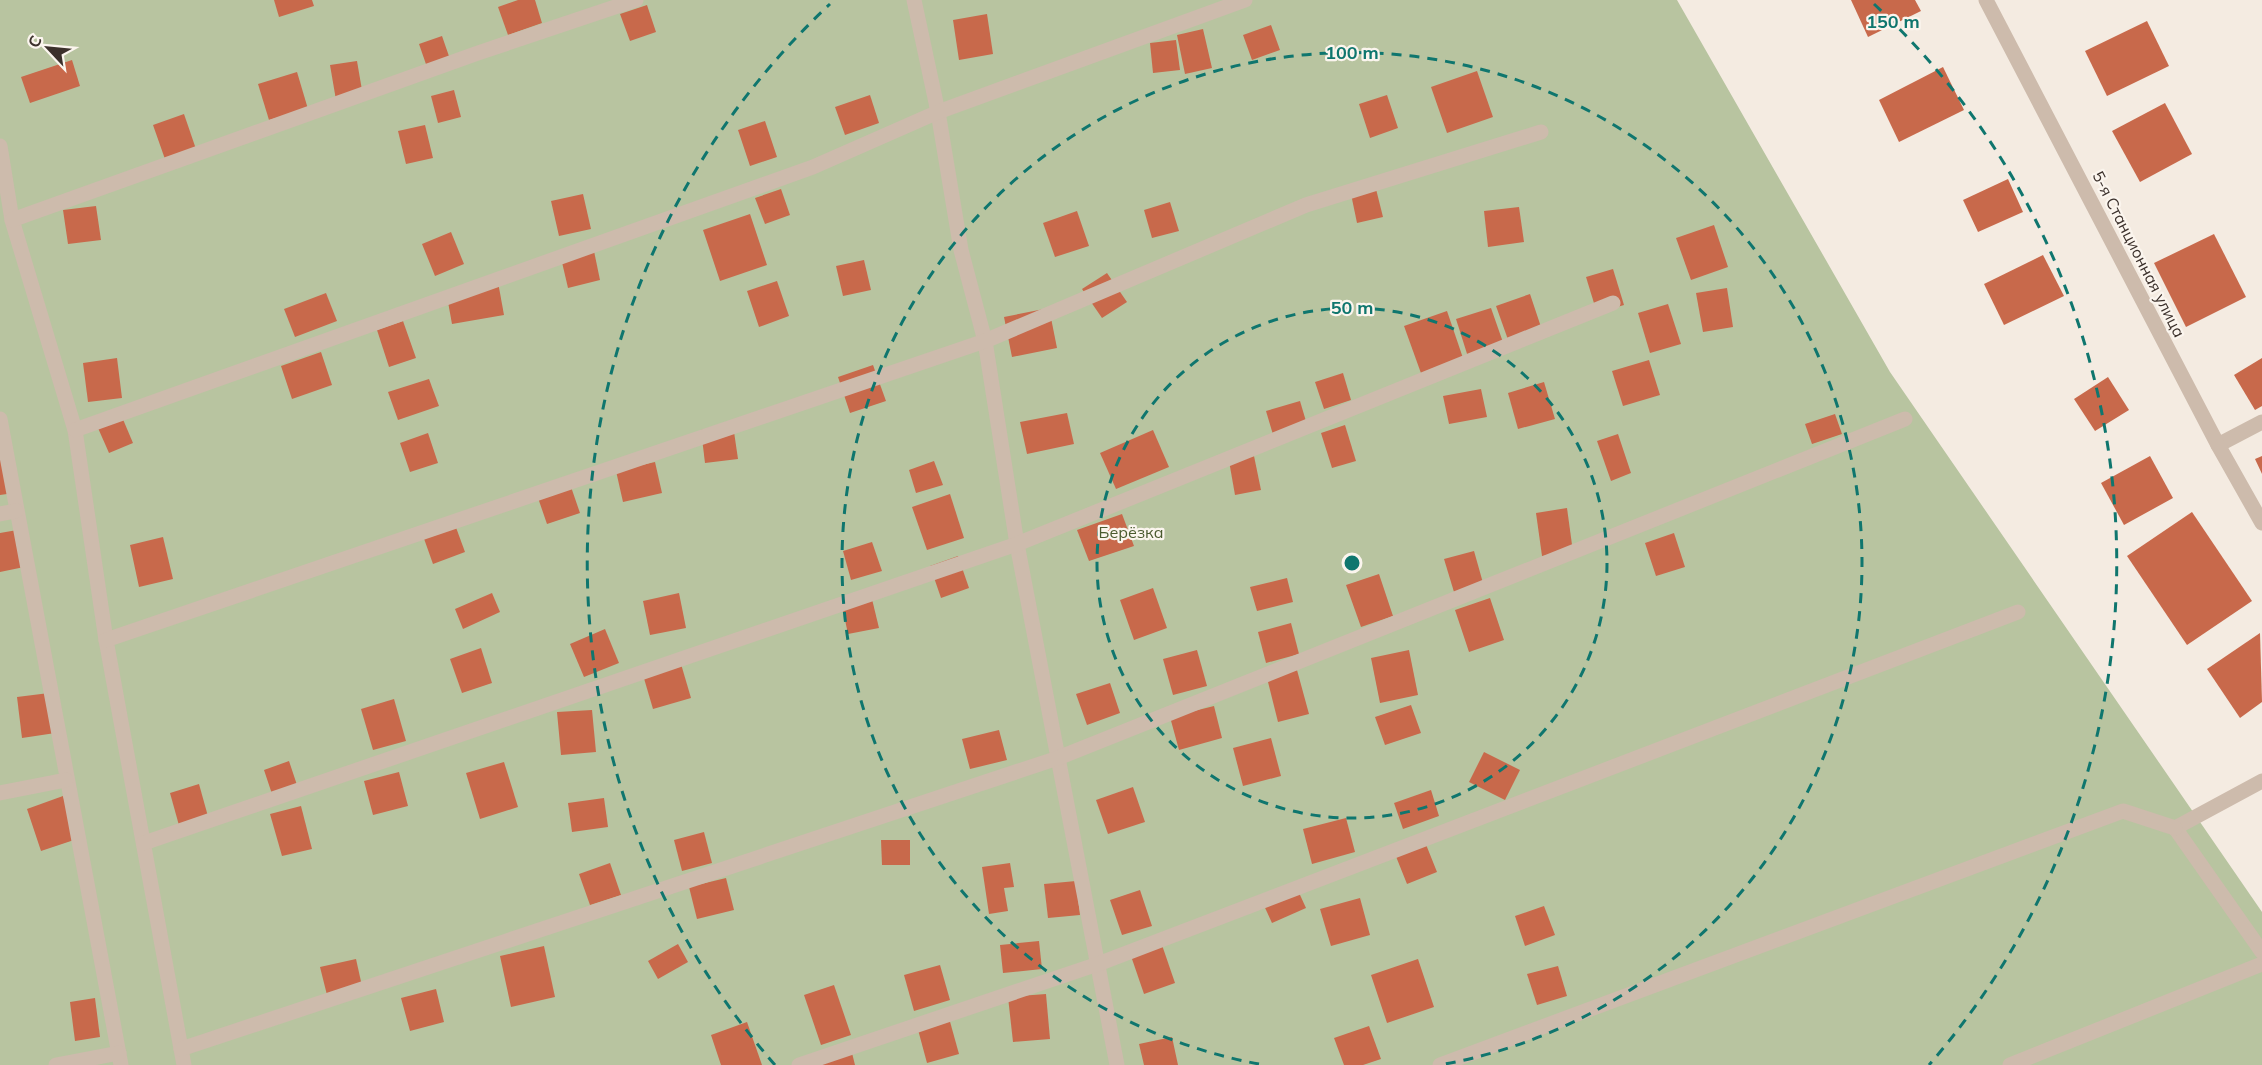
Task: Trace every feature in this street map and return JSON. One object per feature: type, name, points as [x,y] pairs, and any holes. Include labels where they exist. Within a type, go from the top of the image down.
[{"type":"street","points":[[12,220],[478,53],[636,0]]},
{"type":"street","points":[[914,0],[938,111],[961,250],[986,341],[1017,544],[1117,1065]]},
{"type":"street","points":[[75,430],[813,167],[938,111],[1245,0]]},
{"type":"street","name":"5-я Станционная улица","points":[[1986,0],[2218,445],[2262,523]]},
{"type":"street","points":[[106,640],[986,341],[1306,205],[1541,132]]},
{"type":"street","points":[[0,146],[12,220],[75,430],[106,640],[184,1065]]},
{"type":"street","points":[[144,843],[1017,544],[1613,303]]},
{"type":"street","points":[[0,419],[120,1059],[56,1065]]},
{"type":"street","points":[[181,1049],[1058,758],[1905,419]]},
{"type":"street","points":[[2218,445],[2262,422]]},
{"type":"street","points":[[0,514],[16,511]]},
{"type":"street","points":[[799,1065],[1098,964],[2018,612]]},
{"type":"street","points":[[0,794],[66,780]]},
{"type":"street","points":[[2175,828],[2262,782]]},
{"type":"street","points":[[1440,1065],[2123,811],[2175,828],[2262,952]]},
{"type":"street","points":[[2010,1065],[2262,964]]},
{"type":"green space","name":"Берёзка","points":[[0,0],[1677,0],[1890,372],[2262,912],[2262,1065],[0,1065]]},
{"type":"building","points":[[274,0],[312,0],[314,6],[279,17]]},
{"type":"building","points":[[518,0],[535,0],[542,23],[508,35],[498,7]]},
{"type":"building","points":[[1851,0],[1915,0],[1921,11],[1868,37]]},
{"type":"building","points":[[647,5],[656,32],[630,41],[620,14]]},
{"type":"building","points":[[987,14],[993,54],[959,60],[953,20]]},
{"type":"building","points":[[2147,21],[2169,66],[2107,96],[2085,51]]},
{"type":"building","points":[[1271,25],[1280,50],[1252,60],[1243,35]]},
{"type":"building","points":[[1203,29],[1212,68],[1185,74],[1177,35]]},
{"type":"building","points":[[442,36],[451,62],[428,70],[419,44]]},
{"type":"building","points":[[1176,40],[1180,70],[1153,73],[1150,43]]},
{"type":"building","points":[[72,60],[80,86],[30,103],[21,77]]},
{"type":"building","points":[[357,61],[363,96],[336,100],[330,65]]},
{"type":"building","points":[[1943,67],[1964,110],[1899,142],[1879,100]]},
{"type":"building","points":[[1477,71],[1493,117],[1447,133],[1431,87]]},
{"type":"building","points":[[297,72],[308,109],[269,120],[258,84]]},
{"type":"building","points":[[454,90],[461,117],[438,123],[431,96]]},
{"type":"building","points":[[870,95],[879,123],[845,135],[835,107]]},
{"type":"building","points":[[1387,95],[1398,128],[1370,138],[1359,104]]},
{"type":"building","points":[[2165,103],[2192,154],[2140,182],[2112,131]]},
{"type":"building","points":[[184,114],[197,152],[166,162],[153,125]]},
{"type":"building","points":[[765,121],[777,157],[750,166],[738,130]]},
{"type":"building","points":[[425,125],[433,158],[406,164],[398,131]]},
{"type":"building","points":[[2008,179],[2023,212],[1978,232],[1963,200]]},
{"type":"building","points":[[781,189],[790,215],[765,224],[755,198]]},
{"type":"building","points":[[1376,189],[1383,217],[1357,223],[1351,194]]},
{"type":"building","points":[[583,194],[591,229],[559,236],[551,201]]},
{"type":"building","points":[[1170,202],[1179,231],[1152,238],[1144,210]]},
{"type":"building","points":[[96,206],[101,240],[68,244],[63,210]]},
{"type":"building","points":[[1519,207],[1524,242],[1488,247],[1484,211]]},
{"type":"building","points":[[1077,211],[1089,246],[1055,257],[1043,223]]},
{"type":"building","points":[[750,214],[767,265],[720,281],[703,230]]},
{"type":"building","points":[[1714,225],[1728,267],[1691,280],[1676,238]]},
{"type":"building","points":[[451,232],[464,264],[435,276],[422,244]]},
{"type":"building","points":[[2214,234],[2246,297],[2186,327],[2154,263]]},
{"type":"building","points":[[594,251],[600,280],[568,288],[561,258]]},
{"type":"building","points":[[2043,255],[2064,296],[2004,325],[1984,284]]},
{"type":"building","points":[[864,260],[871,290],[843,296],[836,266]]},
{"type":"building","points":[[1613,269],[1624,305],[1597,313],[1586,277]]},
{"type":"building","points":[[1107,273],[1127,302],[1102,318],[1082,289]]},
{"type":"building","points":[[777,281],[789,316],[759,327],[747,291]]},
{"type":"building","points":[[498,282],[504,315],[452,324],[446,291]]},
{"type":"building","points":[[1727,288],[1733,327],[1703,332],[1696,293]]},
{"type":"building","points":[[326,293],[337,321],[295,337],[284,309]]},
{"type":"building","points":[[1530,294],[1544,336],[1511,348],[1496,306]]},
{"type":"building","points":[[1668,304],[1681,344],[1650,353],[1638,313]]},
{"type":"building","points":[[1049,308],[1057,348],[1012,357],[1004,317]]},
{"type":"building","points":[[1491,308],[1505,348],[1469,360],[1456,319]]},
{"type":"building","points":[[1447,311],[1464,361],[1422,376],[1404,326]]},
{"type":"building","points":[[403,321],[416,358],[389,367],[377,330]]},
{"type":"building","points":[[321,352],[332,385],[292,399],[281,366]]},
{"type":"building","points":[[117,358],[122,398],[88,402],[83,363]]},
{"type":"building","points":[[2262,358],[2262,406],[2255,410],[2234,375]]},
{"type":"building","points":[[1649,360],[1660,395],[1623,406],[1612,371]]},
{"type":"building","points":[[873,365],[886,401],[850,413],[838,377]]},
{"type":"building","points":[[1343,373],[1351,400],[1324,409],[1315,382]]},
{"type":"building","points":[[2108,377],[2129,410],[2095,431],[2074,399]]},
{"type":"building","points":[[429,379],[439,406],[398,420],[388,392]]},
{"type":"building","points":[[1544,382],[1555,419],[1518,429],[1508,393]]},
{"type":"building","points":[[1481,389],[1487,417],[1449,424],[1443,396]]},
{"type":"building","points":[[1300,401],[1308,428],[1274,438],[1266,411]]},
{"type":"building","points":[[1067,413],[1074,444],[1027,454],[1020,422]]},
{"type":"building","points":[[1835,414],[1842,434],[1812,444],[1805,424]]},
{"type":"building","points":[[122,417],[133,443],[109,453],[98,428]]},
{"type":"building","points":[[0,425],[14,493],[0,495]]},
{"type":"building","points":[[733,425],[738,459],[705,463],[701,430]]},
{"type":"building","points":[[1345,425],[1356,461],[1332,468],[1321,433]]},
{"type":"building","points":[[1153,430],[1169,467],[1116,489],[1100,453]]},
{"type":"building","points":[[428,433],[438,463],[410,472],[400,443]]},
{"type":"building","points":[[1618,434],[1631,473],[1611,481],[1597,441]]},
{"type":"building","points":[[1254,456],[1261,490],[1235,495],[1229,461]]},
{"type":"building","points":[[2150,456],[2173,498],[2124,525],[2101,483]]},
{"type":"building","points":[[2262,456],[2262,474],[2255,459]]},
{"type":"building","points":[[934,461],[943,485],[916,493],[909,470]]},
{"type":"building","points":[[655,462],[662,493],[623,502],[616,471]]},
{"type":"building","points":[[570,484],[580,513],[547,524],[537,495]]},
{"type":"building","points":[[950,494],[964,538],[927,550],[912,507]]},
{"type":"building","points":[[1567,508],[1573,552],[1542,556],[1536,513]]},
{"type":"building","points":[[2192,512],[2252,601],[2187,645],[2127,556]]},
{"type":"building","points":[[1122,514],[1134,546],[1089,561],[1077,530]]},
{"type":"building","points":[[454,522],[465,552],[433,564],[422,533]]},
{"type":"building","points":[[23,529],[29,566],[0,572],[0,533]]},
{"type":"building","points":[[1674,533],[1685,567],[1656,576],[1645,543]]},
{"type":"building","points":[[163,537],[173,579],[139,587],[130,545]]},
{"type":"building","points":[[872,542],[882,571],[851,580],[843,551]]},
{"type":"building","points":[[1474,551],[1483,583],[1454,592],[1444,559]]},
{"type":"building","points":[[958,556],[969,588],[941,598],[930,566]]},
{"type":"building","points":[[1379,574],[1393,616],[1361,627],[1346,585]]},
{"type":"building","points":[[1287,578],[1293,602],[1257,611],[1250,587]]},
{"type":"building","points":[[1153,588],[1167,628],[1134,640],[1120,600]]},
{"type":"building","points":[[492,593],[500,612],[463,629],[455,609]]},
{"type":"building","points":[[679,593],[686,628],[650,635],[643,601]]},
{"type":"building","points":[[871,595],[879,628],[848,634],[841,601]]},
{"type":"building","points":[[1490,598],[1504,640],[1469,652],[1455,610]]},
{"type":"building","points":[[1291,623],[1299,654],[1266,663],[1258,632]]},
{"type":"building","points":[[605,629],[619,663],[584,677],[570,644]]},
{"type":"building","points":[[2260,633],[2262,702],[2240,718],[2207,669]]},
{"type":"building","points":[[481,648],[492,683],[462,693],[450,659]]},
{"type":"building","points":[[1197,650],[1207,686],[1173,695],[1163,659]]},
{"type":"building","points":[[1409,650],[1418,695],[1380,703],[1371,658]]},
{"type":"building","points":[[681,664],[691,698],[653,709],[643,675]]},
{"type":"building","points":[[1297,670],[1309,714],[1278,722],[1267,678]]},
{"type":"building","points":[[1110,683],[1120,713],[1087,725],[1076,694]]},
{"type":"building","points":[[57,692],[62,732],[22,738],[17,697]]},
{"type":"building","points":[[394,699],[406,741],[373,750],[361,709]]},
{"type":"building","points":[[1411,705],[1421,733],[1385,745],[1375,717]]},
{"type":"building","points":[[1214,706],[1222,738],[1179,750],[1170,717]]},
{"type":"building","points":[[592,710],[596,752],[561,755],[557,712]]},
{"type":"building","points":[[999,730],[1007,760],[970,769],[962,739]]},
{"type":"building","points":[[1271,738],[1281,776],[1243,786],[1233,748]]},
{"type":"building","points":[[1484,752],[1520,770],[1505,800],[1469,782]]},
{"type":"building","points":[[289,761],[298,788],[273,797],[264,770]]},
{"type":"building","points":[[504,762],[518,807],[480,819],[466,773]]},
{"type":"building","points":[[399,772],[408,806],[373,815],[364,781]]},
{"type":"building","points":[[199,784],[209,820],[180,829],[170,793]]},
{"type":"building","points":[[1133,787],[1145,822],[1108,834],[1096,800]]},
{"type":"building","points":[[1431,790],[1439,816],[1403,829],[1394,803]]},
{"type":"building","points":[[63,796],[77,839],[41,851],[27,809]]},
{"type":"building","points":[[604,798],[608,827],[572,832],[568,803]]},
{"type":"building","points":[[301,806],[312,849],[282,856],[270,814]]},
{"type":"building","points":[[1346,818],[1355,852],[1312,864],[1303,829]]},
{"type":"building","points":[[704,832],[712,863],[682,871],[674,840]]},
{"type":"building","points":[[881,840],[910,840],[910,865],[882,865]]},
{"type":"building","points":[[1425,842],[1437,872],[1407,884],[1395,854]]},
{"type":"building","points":[[610,863],[621,895],[590,905],[579,874]]},
{"type":"building","points":[[1010,863],[1014,887],[1004,888],[1008,911],[989,914],[982,867]]},
{"type":"building","points":[[726,878],[734,910],[697,919],[689,887]]},
{"type":"building","points":[[1076,881],[1080,915],[1048,918],[1044,884]]},
{"type":"building","points":[[1295,884],[1306,908],[1272,923],[1261,899]]},
{"type":"building","points":[[1140,890],[1152,926],[1122,935],[1110,900]]},
{"type":"building","points":[[1360,898],[1370,935],[1331,946],[1320,909]]},
{"type":"building","points":[[1544,906],[1555,935],[1525,946],[1515,916]]},
{"type":"building","points":[[1039,941],[1042,969],[1003,973],[1000,945]]},
{"type":"building","points":[[678,944],[688,962],[658,979],[648,961]]},
{"type":"building","points":[[1162,945],[1175,983],[1144,994],[1131,956]]},
{"type":"building","points":[[544,946],[555,997],[511,1007],[500,956]]},
{"type":"building","points":[[356,959],[364,995],[329,1003],[320,967]]},
{"type":"building","points":[[1418,959],[1434,1007],[1387,1023],[1371,975]]},
{"type":"building","points":[[940,965],[950,1000],[914,1011],[904,975]]},
{"type":"building","points":[[1558,966],[1567,996],[1537,1005],[1527,974]]},
{"type":"building","points":[[834,985],[851,1035],[821,1045],[804,995]]},
{"type":"building","points":[[436,989],[444,1022],[410,1031],[401,998]]},
{"type":"building","points":[[1046,994],[1050,1039],[1013,1042],[1008,997]]},
{"type":"building","points":[[95,998],[100,1037],[75,1041],[70,1002]]},
{"type":"building","points":[[949,1018],[959,1054],[927,1063],[917,1026]]},
{"type":"building","points":[[747,1022],[762,1065],[721,1065],[711,1035]]},
{"type":"building","points":[[1369,1026],[1381,1059],[1363,1065],[1344,1065],[1334,1038]]},
{"type":"building","points":[[1172,1037],[1178,1065],[1144,1065],[1139,1044]]},
{"type":"building","points":[[852,1053],[855,1065],[821,1065]]}]
